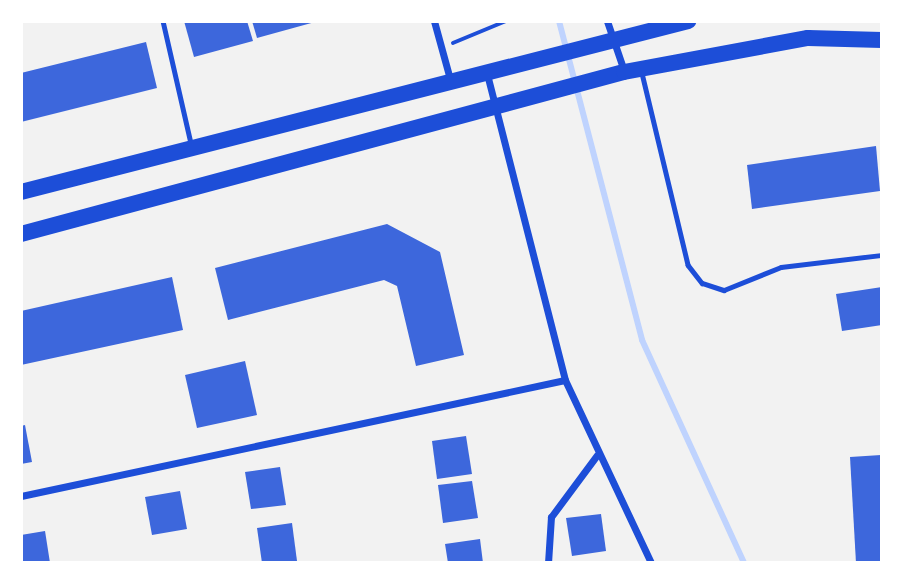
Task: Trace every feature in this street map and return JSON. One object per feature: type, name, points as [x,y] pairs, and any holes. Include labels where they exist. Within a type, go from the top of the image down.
[{"type":"main road","points":[[21,192],[486,70],[610,28],[688,21]]},
{"type":"main road","points":[[21,234],[521,97],[641,68],[808,38],[882,40]]},
{"type":"street","points":[[434,21],[450,79]]},
{"type":"street","points":[[610,28],[624,72]]},
{"type":"street","points":[[486,70],[565,380],[597,455],[651,563]]},
{"type":"street","points":[[21,496],[565,380]]},
{"type":"street","points":[[548,563],[551,517],[597,455]]},
{"type":"lane","points":[[163,21],[192,148]]},
{"type":"lane","points":[[641,68],[688,265],[702,282],[724,290],[781,267],[882,255]]},
{"type":"path","points":[[442,48],[506,21]]},
{"type":"building","points":[[184,21],[247,21],[253,41],[194,57]]},
{"type":"building","points":[[252,21],[314,21],[315,22],[257,38]]},
{"type":"building","points":[[146,42],[157,88],[21,122],[21,73]]},
{"type":"building","points":[[876,146],[880,191],[752,209],[747,165]]},
{"type":"building","points":[[387,224],[440,252],[464,355],[416,366],[397,286],[384,280],[228,320],[215,268]]},
{"type":"building","points":[[172,277],[183,330],[21,365],[21,311]]},
{"type":"building","points":[[882,287],[882,325],[842,331],[836,294]]},
{"type":"building","points":[[245,361],[257,415],[197,428],[185,375]]},
{"type":"building","points":[[25,425],[32,462],[21,464],[21,426]]},
{"type":"building","points":[[466,436],[472,474],[437,479],[432,441]]},
{"type":"building","points":[[881,455],[882,563],[856,563],[850,457]]},
{"type":"building","points":[[280,467],[286,505],[251,509],[245,472]]},
{"type":"building","points":[[472,481],[478,518],[443,523],[438,485]]},
{"type":"building","points":[[180,491],[187,529],[152,535],[145,497]]},
{"type":"building","points":[[601,514],[606,551],[572,556],[566,518]]},
{"type":"building","points":[[292,523],[297,561],[262,563],[257,528]]},
{"type":"building","points":[[45,531],[50,563],[21,563],[21,535]]},
{"type":"building","points":[[480,539],[483,563],[448,563],[445,544]]},
{"type":"waterway","points":[[559,21],[642,340],[744,563]]}]
